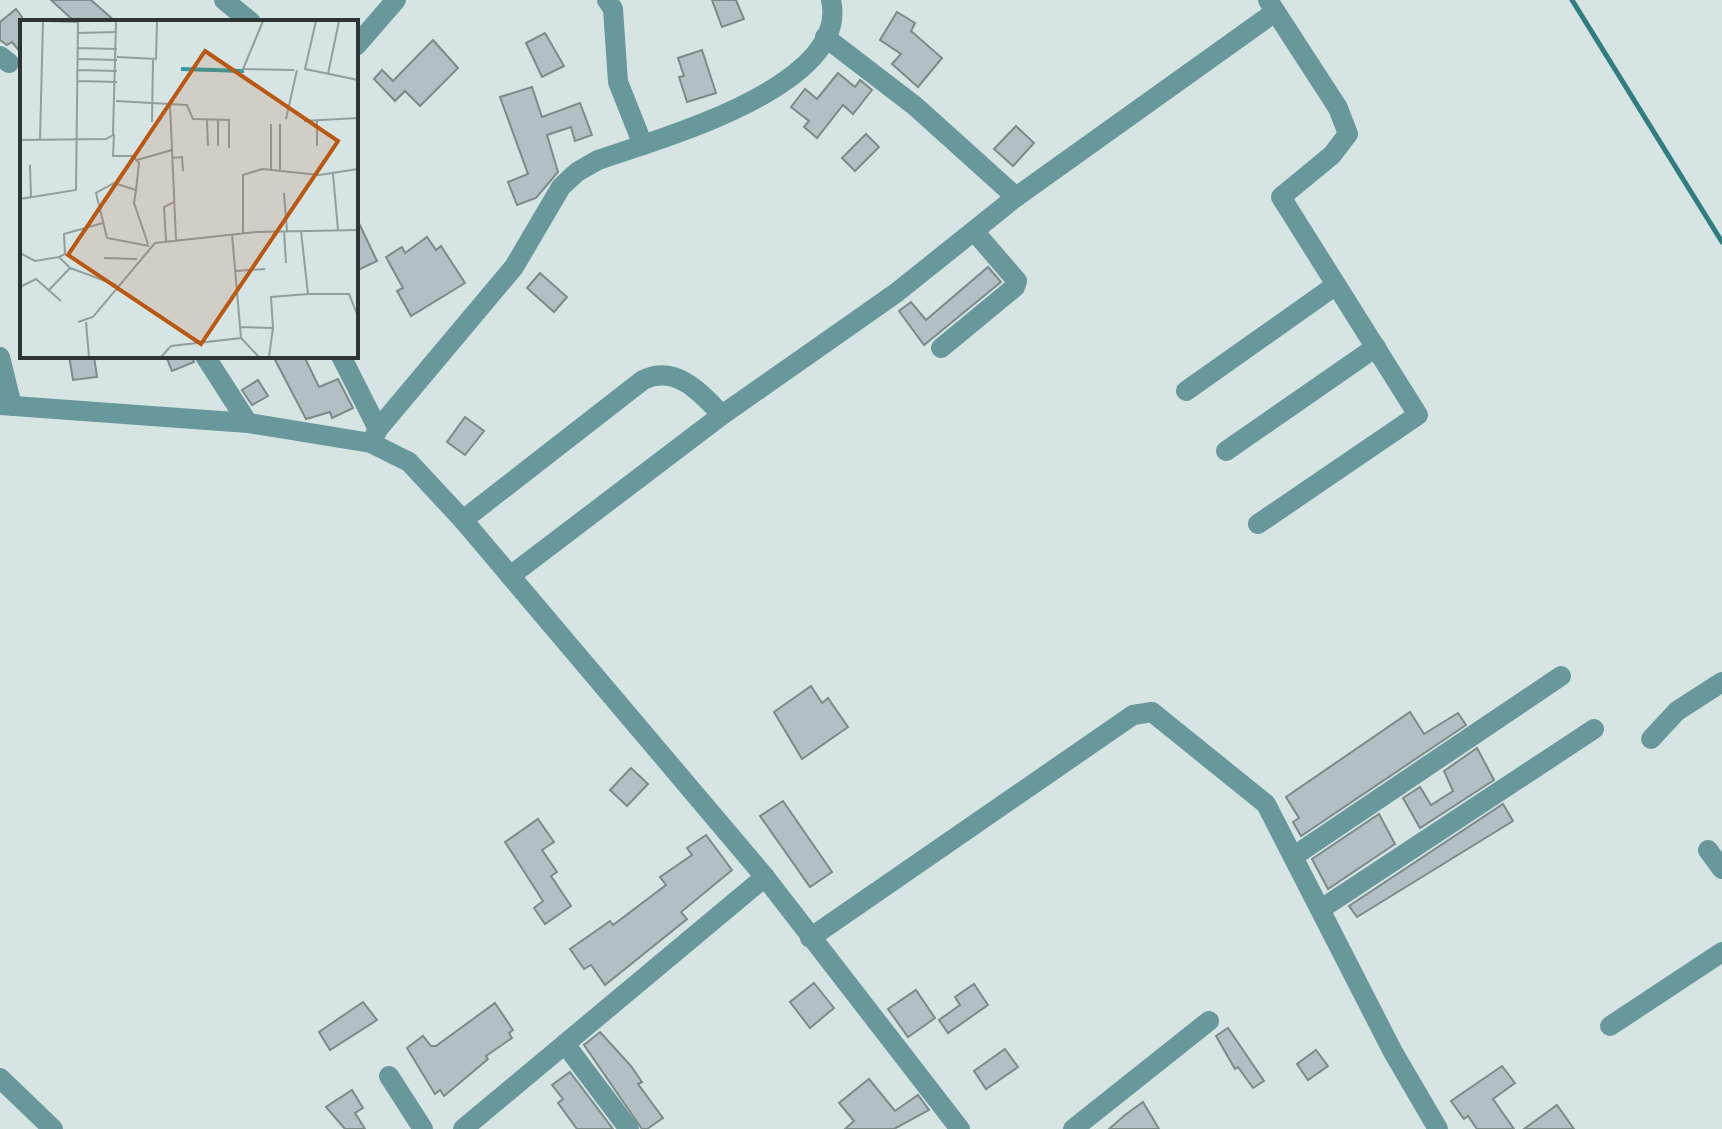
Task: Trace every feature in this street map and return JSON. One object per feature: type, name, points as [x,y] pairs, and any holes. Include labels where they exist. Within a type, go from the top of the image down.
[{"type":"street","points":[[224,0],[249,20]]},
{"type":"street","points":[[358,44],[396,0]]},
{"type":"street","points":[[607,0],[613,9],[618,82],[643,145]]},
{"type":"street","points":[[374,436],[514,267],[561,187],[577,172],[598,160],[746,107],[802,67],[825,37],[833,15],[831,0]]},
{"type":"street","points":[[510,576],[722,415],[896,293],[1016,197],[1272,6],[1347,127],[1346,141],[1281,197],[1418,415],[1258,524]]},
{"type":"street","points":[[825,37],[915,106],[1016,197]]},
{"type":"street","points":[[941,348],[1015,287],[1017,281],[974,231]]},
{"type":"street","points":[[1186,391],[1336,285]]},
{"type":"street","points":[[1226,451],[1376,347]]},
{"type":"street","points":[[0,357],[6,406],[248,423],[374,436],[409,462],[463,520],[765,877],[960,1129]]},
{"type":"street","points":[[206,358],[248,423]]},
{"type":"street","points":[[342,358],[374,436]]},
{"type":"street","points":[[463,520],[655,374],[682,379],[722,415]]},
{"type":"street","points":[[1294,856],[1561,676]]},
{"type":"street","points":[[1651,739],[1677,711],[1722,682]]},
{"type":"street","points":[[810,938],[1133,715],[1147,711],[1159,716],[1261,797],[1393,1052],[1438,1129]]},
{"type":"street","points":[[1321,909],[1594,729]]},
{"type":"street","points":[[1708,850],[1722,869]]},
{"type":"street","points":[[463,1129],[765,877]]},
{"type":"street","points":[[1610,1026],[1722,952]]},
{"type":"street","points":[[1073,1129],[1209,1021]]},
{"type":"street","points":[[565,1044],[629,1129]]},
{"type":"street","points":[[389,1076],[423,1129]]},
{"type":"street","points":[[0,1078],[53,1129]]},
{"type":"building","points":[[51,0],[91,0],[114,20],[73,20]]},
{"type":"building","points":[[712,0],[736,0],[744,19],[722,27]]},
{"type":"building","points":[[16,9],[22,17],[20,52],[12,42],[7,45],[0,40],[0,22]]},
{"type":"building","points":[[897,12],[915,23],[911,31],[942,58],[918,87],[892,64],[901,54],[880,40]]},
{"type":"building","points":[[545,33],[564,66],[542,77],[526,43]]},
{"type":"building","points":[[433,40],[458,68],[420,106],[405,91],[395,101],[374,79],[382,70],[393,81]]},
{"type":"building","points":[[702,50],[716,93],[687,102],[679,77],[684,76],[678,58]]},
{"type":"building","points":[[838,73],[855,87],[860,80],[872,90],[853,114],[843,105],[817,138],[804,127],[809,121],[791,107],[805,89],[817,99]]},
{"type":"building","points":[[532,87],[542,117],[580,103],[592,135],[575,141],[571,127],[547,135],[558,172],[536,198],[517,205],[508,182],[528,174],[500,97]]},
{"type":"building","points":[[1016,126],[1034,143],[1013,166],[994,149]]},
{"type":"building","points":[[866,134],[879,147],[855,171],[842,158]]},
{"type":"building","points":[[358,221],[377,261],[358,270]]},
{"type":"building","points":[[427,237],[436,250],[441,246],[465,283],[411,316],[397,291],[403,288],[386,257],[402,247],[405,253]]},
{"type":"building","points":[[988,267],[1001,282],[924,345],[899,311],[911,302],[926,320]]},
{"type":"building","points":[[540,273],[567,297],[554,312],[527,288]]},
{"type":"building","points":[[69,358],[94,358],[97,377],[73,380]]},
{"type":"building","points":[[167,358],[193,358],[194,362],[172,371]]},
{"type":"building","points":[[274,358],[305,358],[319,387],[338,379],[353,408],[332,418],[330,412],[306,419]]},
{"type":"building","points":[[258,380],[268,396],[252,405],[242,390]]},
{"type":"building","points":[[465,417],[484,431],[465,455],[447,442]]},
{"type":"building","points":[[811,686],[822,703],[828,698],[848,727],[802,759],[774,712]]},
{"type":"building","points":[[1410,712],[1424,734],[1458,713],[1466,725],[1301,836],[1293,822],[1299,818],[1286,797]]},
{"type":"building","points":[[1477,748],[1494,780],[1420,828],[1403,798],[1420,787],[1431,805],[1453,791],[1444,771]]},
{"type":"building","points":[[631,768],[648,784],[627,806],[610,790]]},
{"type":"building","points":[[783,801],[832,872],[810,887],[760,816]]},
{"type":"building","points":[[1503,804],[1513,821],[1357,917],[1349,906]]},
{"type":"building","points":[[1379,814],[1395,844],[1328,889],[1312,859]]},
{"type":"building","points":[[538,819],[554,842],[542,850],[557,872],[551,876],[571,906],[545,924],[534,908],[543,901],[505,842]]},
{"type":"building","points":[[706,835],[732,870],[681,912],[687,919],[605,985],[591,965],[584,969],[570,949],[610,921],[613,925],[666,885],[660,877],[692,855],[687,848]]},
{"type":"building","points":[[814,983],[834,1008],[810,1028],[790,1002]]},
{"type":"building","points":[[974,984],[988,1005],[948,1033],[939,1020],[960,1005],[955,997]]},
{"type":"building","points":[[916,990],[935,1018],[908,1037],[888,1009]]},
{"type":"building","points":[[363,1002],[377,1020],[330,1050],[319,1032]]},
{"type":"building","points":[[495,1003],[513,1030],[509,1033],[512,1038],[486,1056],[488,1059],[444,1096],[440,1090],[435,1094],[407,1048],[423,1036],[431,1046],[436,1046]]},
{"type":"building","points":[[1228,1028],[1264,1081],[1253,1088],[1238,1067],[1235,1069],[1216,1036]]},
{"type":"building","points":[[600,1032],[631,1066],[642,1082],[638,1084],[663,1118],[647,1129],[642,1129],[584,1045]]},
{"type":"building","points":[[1005,1049],[1018,1067],[986,1089],[974,1071]]},
{"type":"building","points":[[1316,1050],[1328,1066],[1308,1080],[1297,1064]]},
{"type":"building","points":[[1502,1066],[1515,1083],[1493,1099],[1514,1129],[1477,1129],[1468,1116],[1464,1119],[1451,1101]]},
{"type":"building","points":[[570,1072],[613,1129],[577,1129],[558,1103],[563,1099],[552,1085]]},
{"type":"building","points":[[869,1079],[895,1111],[918,1095],[929,1110],[894,1129],[845,1129],[854,1121],[839,1103]]},
{"type":"building","points":[[352,1090],[363,1108],[355,1113],[365,1129],[345,1129],[326,1107]]},
{"type":"building","points":[[1143,1102],[1159,1129],[1109,1129],[1125,1115]]},
{"type":"building","points":[[1557,1105],[1574,1129],[1524,1129]]},
{"type":"waterway","points":[[1572,0],[1722,242]]}]
